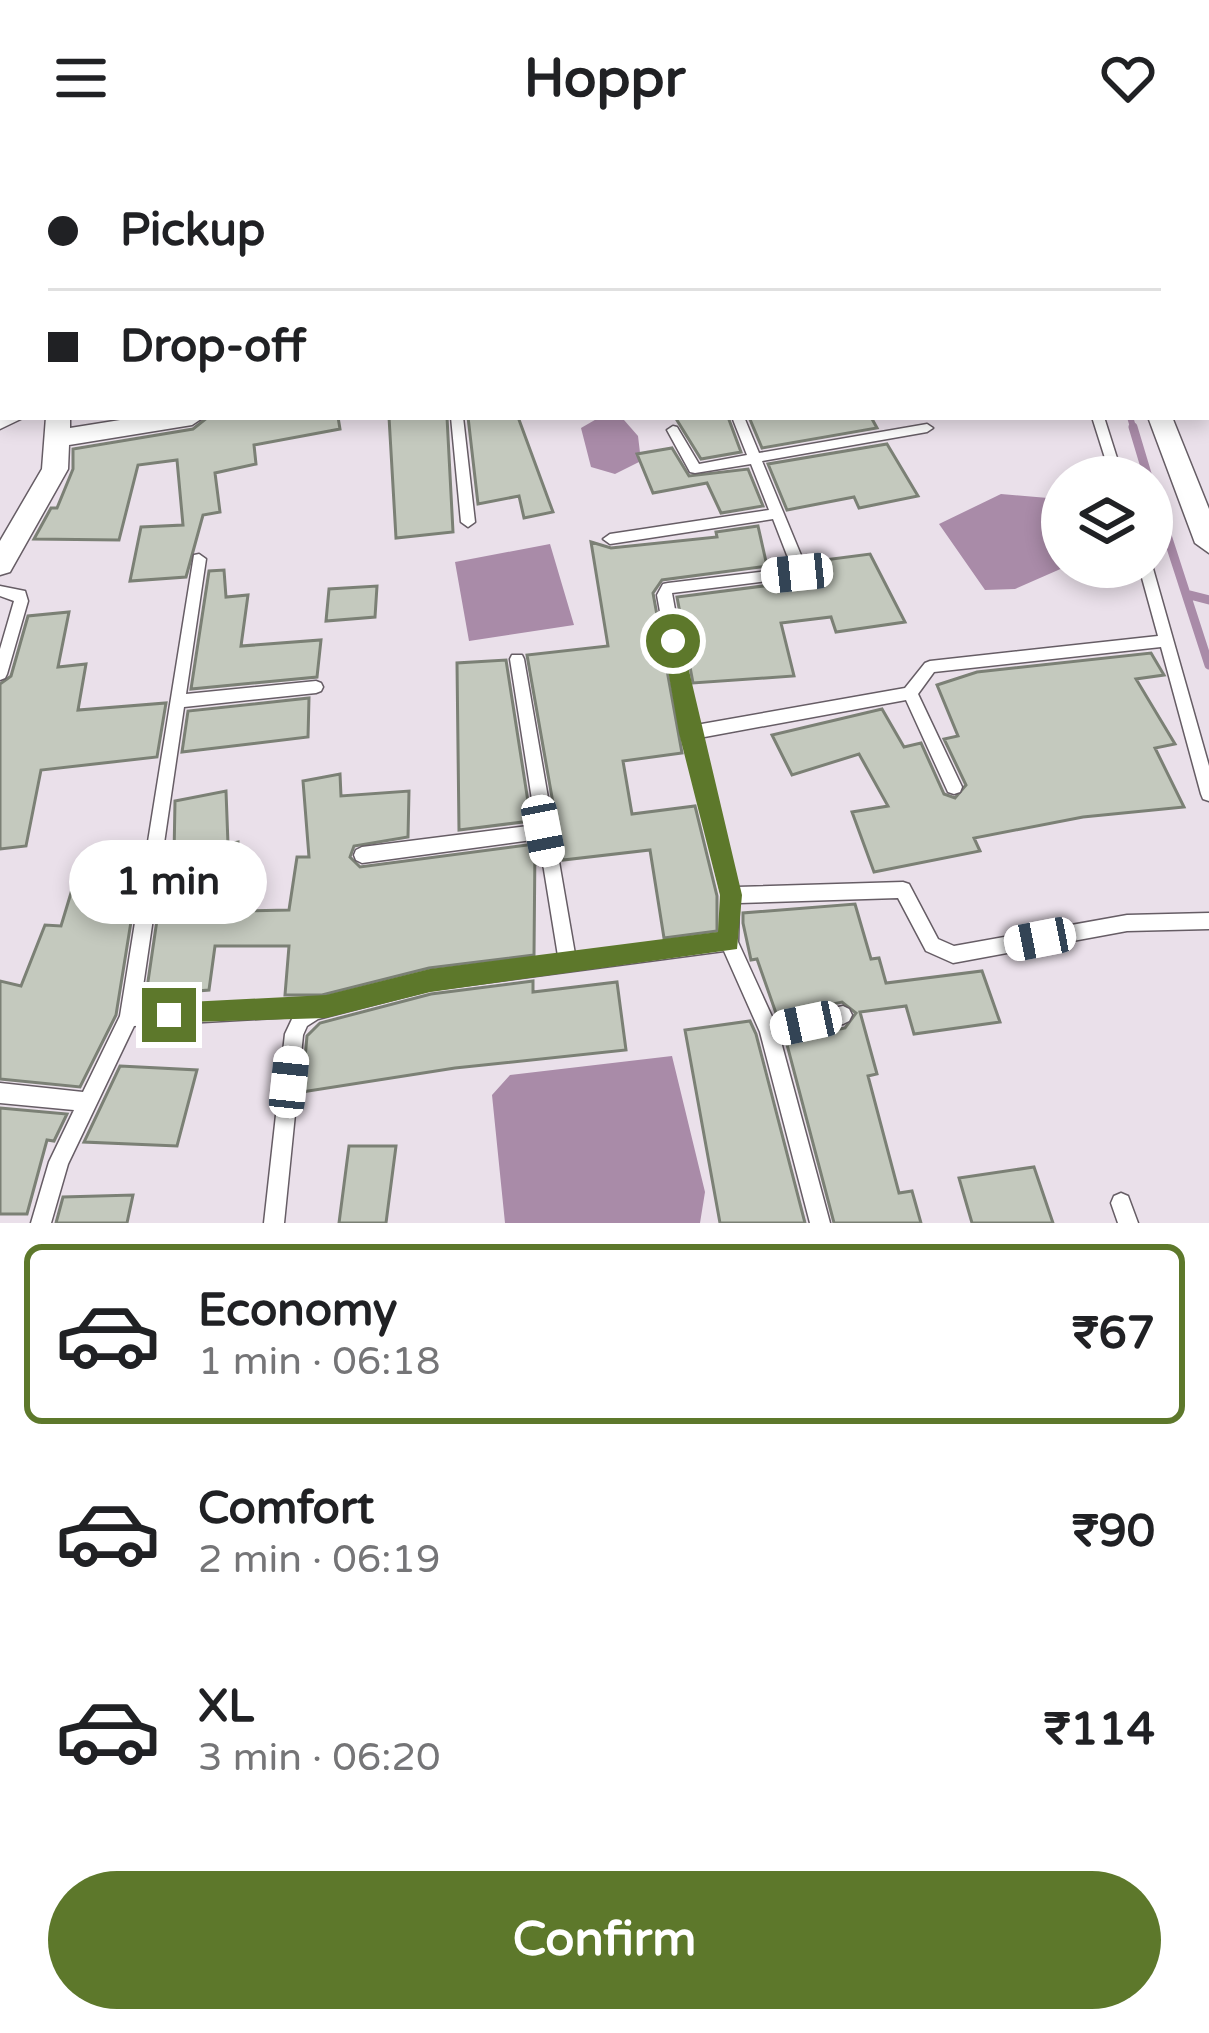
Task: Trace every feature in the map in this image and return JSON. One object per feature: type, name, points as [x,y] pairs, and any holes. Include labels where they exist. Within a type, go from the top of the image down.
[{"type":"street","points":[[0,565],[55,469],[58,427],[152,420]]},
{"type":"street","points":[[1162,420],[1199,490],[1209,543]]},
{"type":"lane","points":[[457,420],[468,522]]},
{"type":"lane","points":[[739,420],[802,572],[664,591],[689,733],[731,895],[729,941],[769,1031],[820,1223]]},
{"type":"lane","points":[[1099,420],[1110,456]]},
{"type":"lane","points":[[673,430],[692,469],[927,428]]},
{"type":"lane","points":[[610,538],[776,514]]},
{"type":"lane","points":[[41,1223],[58,1162],[129,1017],[199,559]]},
{"type":"lane","points":[[1152,588],[1209,794]]},
{"type":"lane","points":[[0,591],[20,595],[21,601],[0,674]]},
{"type":"lane","points":[[689,733],[910,693],[930,667],[1166,641]]},
{"type":"lane","points":[[517,659],[567,959]]},
{"type":"lane","points":[[178,701],[316,687]]},
{"type":"lane","points":[[910,693],[953,787]]},
{"type":"lane","points":[[362,855],[543,831]]},
{"type":"lane","points":[[731,895],[903,890],[932,945],[952,955],[1127,923],[1209,921]]},
{"type":"lane","points":[[129,1017],[326,1006],[430,981],[567,959],[729,941]]},
{"type":"lane","points":[[274,1223],[294,1034],[301,1020],[326,1006]]},
{"type":"lane","points":[[769,1031],[843,1015]]},
{"type":"lane","points":[[0,1093],[90,1102]]},
{"type":"shaded area","points":[[595,420],[624,420],[638,436],[641,461],[615,474],[591,467],[581,428]]},
{"type":"shaded area","points":[[1001,494],[1041,497],[1041,578],[1015,589],[985,590],[939,524]]},
{"type":"shaded area","points":[[550,544],[574,625],[469,641],[455,562]]},
{"type":"shaded area","points":[[672,1056],[705,1192],[700,1223],[505,1223],[492,1095],[510,1075]]},
{"type":"building","points":[[204,420],[338,420],[340,429],[254,445],[256,464],[215,473],[220,512],[203,515],[186,577],[130,581],[141,527],[183,525],[177,460],[138,465],[119,540],[34,539],[51,508],[57,508],[73,469],[73,449],[193,429]]},
{"type":"building","points":[[389,420],[447,420],[453,532],[396,538]]},
{"type":"building","points":[[468,420],[519,420],[553,512],[524,518],[519,496],[478,504]]},
{"type":"building","points":[[677,420],[729,420],[741,452],[701,459]]},
{"type":"building","points":[[750,420],[873,420],[877,428],[762,448]]},
{"type":"building","points":[[887,444],[918,496],[859,508],[854,497],[787,510],[768,464]]},
{"type":"building","points":[[672,448],[689,476],[748,469],[763,506],[721,513],[707,483],[653,493],[637,454]]},
{"type":"building","points":[[758,526],[767,566],[662,580],[653,593],[682,753],[623,761],[632,814],[695,806],[717,896],[717,931],[664,938],[650,850],[563,860],[527,655],[608,646],[591,542],[611,548],[717,537],[716,532]]},
{"type":"building","points":[[870,554],[905,622],[836,632],[831,617],[781,623],[794,676],[693,683],[677,597],[802,581],[812,573],[809,562]]},
{"type":"building","points":[[224,570],[226,597],[248,595],[241,646],[321,640],[317,677],[191,689],[209,571]]},
{"type":"building","points":[[377,586],[375,617],[326,621],[329,589]]},
{"type":"building","points":[[69,612],[58,667],[86,664],[78,710],[166,703],[157,757],[41,770],[26,846],[0,849],[0,684],[11,676],[28,616]]},
{"type":"building","points":[[1151,653],[1164,675],[1136,679],[1175,744],[1155,748],[1184,807],[1083,817],[974,838],[980,851],[874,872],[852,812],[888,806],[859,754],[792,775],[772,735],[882,709],[904,747],[921,743],[944,794],[955,798],[966,785],[944,739],[958,736],[937,685],[977,672]]},
{"type":"building","points":[[506,660],[531,821],[459,830],[457,663]]},
{"type":"building","points":[[309,698],[308,737],[182,752],[188,711]]},
{"type":"building","points":[[340,774],[341,796],[409,791],[408,837],[354,846],[350,857],[360,867],[535,844],[534,955],[429,968],[322,995],[285,995],[289,946],[215,946],[209,990],[146,995],[164,872],[174,856],[175,801],[226,791],[228,844],[238,842],[236,911],[289,910],[297,857],[309,857],[303,781]]},
{"type":"building","points":[[139,872],[116,1015],[80,1087],[0,1079],[0,981],[21,986],[45,925],[61,926],[77,873]]},
{"type":"building","points":[[855,904],[871,959],[879,958],[886,983],[982,971],[1000,1022],[914,1034],[906,1006],[860,1012],[877,1074],[868,1076],[899,1193],[912,1191],[921,1223],[834,1223],[786,1041],[845,1028],[856,1013],[842,1002],[777,1016],[757,959],[751,960],[743,923],[743,913]]},
{"type":"building","points":[[533,981],[533,992],[617,982],[626,1050],[455,1068],[302,1092],[307,1036],[320,1023],[431,994]]},
{"type":"building","points":[[750,1021],[805,1223],[720,1223],[685,1030]]},
{"type":"building","points":[[120,1066],[197,1070],[177,1146],[84,1142]]},
{"type":"building","points":[[0,1108],[67,1114],[54,1141],[47,1140],[27,1214],[0,1214]]},
{"type":"building","points":[[349,1146],[396,1146],[386,1223],[339,1223]]},
{"type":"building","points":[[1034,1167],[1053,1223],[972,1223],[959,1178]]},
{"type":"building","points":[[133,1195],[127,1223],[56,1223],[63,1197]]},
{"type":"waterway","points":[[1131,420],[1134,430]]},
{"type":"waterway","points":[[1133,427],[1142,456]]},
{"type":"waterway","points":[[1173,554],[1186,594]]},
{"type":"waterway","points":[[1186,594],[1209,600]]},
{"type":"waterway","points":[[1186,594],[1209,665]]},
{"type":"route","points":[[169,1015],[326,1006],[430,981],[567,959],[729,941],[731,895],[689,733],[673,641]]}]
